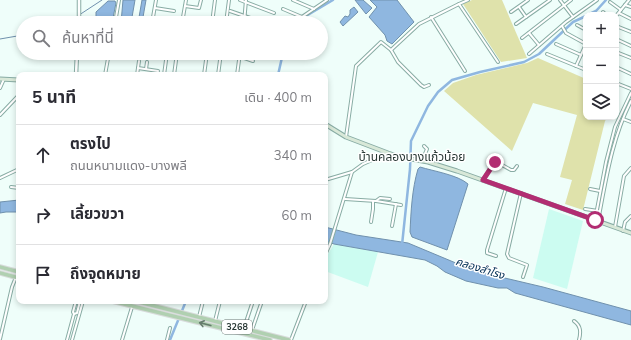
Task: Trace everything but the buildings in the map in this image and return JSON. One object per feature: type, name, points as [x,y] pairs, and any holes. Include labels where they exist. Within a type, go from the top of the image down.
[{"type":"main road","points":[[2,79],[16,80]]},
{"type":"main road","points":[[328,126],[346,137],[388,153],[414,159],[423,159],[631,233]]},
{"type":"main road","points":[[0,267],[16,271]]},
{"type":"main road","points":[[0,273],[16,277]]},
{"type":"main road","name":"3268","points":[[124,304],[270,340]]},
{"type":"main road","name":"3268","points":[[146,304],[290,340]]},
{"type":"street","points":[[79,0],[79,16]]},
{"type":"street","points":[[116,16],[119,0]]},
{"type":"street","points":[[154,16],[156,0]]},
{"type":"street","points":[[183,16],[186,0]]},
{"type":"street","points":[[185,6],[199,8],[201,0]]},
{"type":"street","points":[[213,16],[215,0]]},
{"type":"street","points":[[227,16],[229,0]]},
{"type":"street","points":[[240,0],[246,1],[274,13]]},
{"type":"street","points":[[293,0],[314,9]]},
{"type":"street","points":[[304,16],[326,0]]},
{"type":"street","points":[[391,50],[418,24],[468,0]]},
{"type":"street","points":[[510,12],[528,0]]},
{"type":"street","points":[[516,24],[550,0]]},
{"type":"street","points":[[560,0],[573,17]]},
{"type":"street","points":[[522,38],[571,0]]},
{"type":"street","points":[[529,54],[573,17],[597,0]]},
{"type":"street","points":[[628,0],[619,13],[631,19]]},
{"type":"street","points":[[230,11],[244,16],[246,1]]},
{"type":"street","points":[[610,2],[621,10]]},
{"type":"street","points":[[459,4],[498,62]]},
{"type":"street","points":[[625,4],[631,7]]},
{"type":"street","points":[[519,7],[526,17]]},
{"type":"street","points":[[155,8],[174,11]]},
{"type":"street","points":[[283,9],[300,16]]},
{"type":"street","points":[[431,17],[466,71]]},
{"type":"street","points":[[577,25],[583,28]]},
{"type":"street","points":[[562,26],[566,33],[583,42]]},
{"type":"street","points":[[619,27],[631,32]]},
{"type":"street","points":[[529,32],[539,45]]},
{"type":"street","points":[[619,40],[631,46]]},
{"type":"street","points":[[346,137],[356,66],[381,42],[391,50],[398,62],[421,85],[424,87],[429,85]]},
{"type":"street","points":[[556,44],[582,53]]},
{"type":"street","points":[[576,66],[584,48]]},
{"type":"street","points":[[619,53],[631,58]]},
{"type":"street","points":[[547,54],[583,69]]},
{"type":"street","points":[[76,72],[77,60]]},
{"type":"street","points":[[106,72],[108,60]]},
{"type":"street","points":[[165,72],[167,60]]},
{"type":"street","points":[[174,72],[176,60]]},
{"type":"street","points":[[204,72],[206,60]]},
{"type":"street","points":[[218,72],[220,60]]},
{"type":"street","points":[[238,72],[240,60]]},
{"type":"street","points":[[137,72],[139,61]]},
{"type":"street","points":[[146,69],[147,62]]},
{"type":"street","points":[[138,68],[158,71]]},
{"type":"street","points":[[619,68],[631,74]]},
{"type":"street","points":[[0,88],[2,79]]},
{"type":"street","points":[[618,84],[631,89]]},
{"type":"street","points":[[631,93],[629,105],[619,118],[631,122]]},
{"type":"street","points":[[0,115],[16,98]]},
{"type":"street","points":[[598,211],[622,119],[631,101]]},
{"type":"street","points":[[597,220],[608,156],[618,120]]},
{"type":"street","points":[[423,159],[427,148],[424,146]]},
{"type":"street","points":[[328,179],[352,172],[363,164],[388,153]]},
{"type":"street","points":[[483,180],[495,161],[512,170],[514,170],[517,166]]},
{"type":"street","points":[[615,227],[624,176],[631,168]]},
{"type":"street","points":[[0,178],[16,170]]},
{"type":"street","points":[[328,248],[345,199],[352,172]]},
{"type":"street","points":[[10,187],[16,188]]},
{"type":"street","points":[[496,256],[487,253],[506,188]]},
{"type":"street","points":[[590,189],[601,191]]},
{"type":"street","points":[[521,193],[507,254],[509,258],[527,265],[524,277]]},
{"type":"street","points":[[376,201],[380,198],[390,199]]},
{"type":"street","points":[[345,199],[376,201],[401,205]]},
{"type":"street","points":[[371,222],[373,201]]},
{"type":"street","points":[[392,226],[396,204]]},
{"type":"street","points":[[585,209],[598,211]]},
{"type":"street","points":[[623,230],[625,222],[631,216]]},
{"type":"street","points":[[0,339],[16,281]]},
{"type":"street","points":[[67,340],[75,304]]},
{"type":"street","points":[[74,314],[77,313],[80,304]]},
{"type":"street","points":[[72,340],[80,304]]},
{"type":"street","points":[[199,317],[202,304]]},
{"type":"street","points":[[215,321],[219,304]]},
{"type":"street","points":[[244,328],[252,304]]},
{"type":"street","points":[[252,330],[261,304]]},
{"type":"street","points":[[290,340],[305,304]]},
{"type":"street","points":[[122,340],[132,306]]},
{"type":"street","points":[[574,321],[580,327],[579,340]]},
{"type":"street","points":[[167,340],[170,328]]},
{"type":"shaded area","points":[[472,0],[502,0],[527,58],[501,62],[463,4]]},
{"type":"shaded area","points":[[538,58],[583,78],[583,120],[606,120],[583,210],[565,204],[572,180],[560,177],[577,115],[533,103],[512,151],[444,91],[453,83],[476,75],[527,63]]},
{"type":"shaded area","points":[[549,209],[583,221],[567,289],[533,278]]},
{"type":"shaded area","points":[[334,244],[378,252],[368,287],[328,272],[328,254]]},
{"type":"water","points":[[123,0],[135,0],[132,16],[122,16]]},
{"type":"water","points":[[142,0],[146,0],[143,16],[139,16]]},
{"type":"water","points":[[355,0],[363,0],[372,8],[366,14]]},
{"type":"water","points":[[370,0],[397,0],[414,22],[392,44],[387,41],[385,35],[369,17],[377,7]]},
{"type":"water","points":[[108,1],[115,1],[116,3],[113,16],[96,16],[96,12]]},
{"type":"water","points":[[354,7],[358,12],[343,26],[340,22],[345,16],[348,17],[350,10]]},
{"type":"water","points":[[420,167],[458,178],[468,184],[447,250],[412,237],[410,232],[413,192],[418,169]]},
{"type":"water","points":[[16,200],[16,212],[0,213],[0,202]]},
{"type":"water","points":[[328,228],[356,235],[408,243],[475,271],[543,287],[631,311],[631,325],[515,293],[507,288],[498,288],[466,281],[445,272],[425,260],[328,242]]},
{"type":"waterway","points":[[78,16],[102,0]]},
{"type":"waterway","points":[[306,16],[333,0]]},
{"type":"waterway","points":[[594,12],[606,0]]},
{"type":"waterway","points":[[402,245],[410,169],[411,141],[428,106],[438,92],[452,80],[524,62],[539,54],[573,22],[583,17]]},
{"type":"waterway","points":[[0,39],[16,36]]},
{"type":"waterway","points":[[279,72],[281,60]]},
{"type":"waterway","points":[[170,340],[185,304]]},
{"type":"district","name":"บ้านคลองบางแก้วน้อย","points":[[412,157]]},
{"type":"route","points":[[495,162],[483,180],[595,220]]},
{"type":"water label","name":"คลองสำโรง","points":[[480,268]]}]
